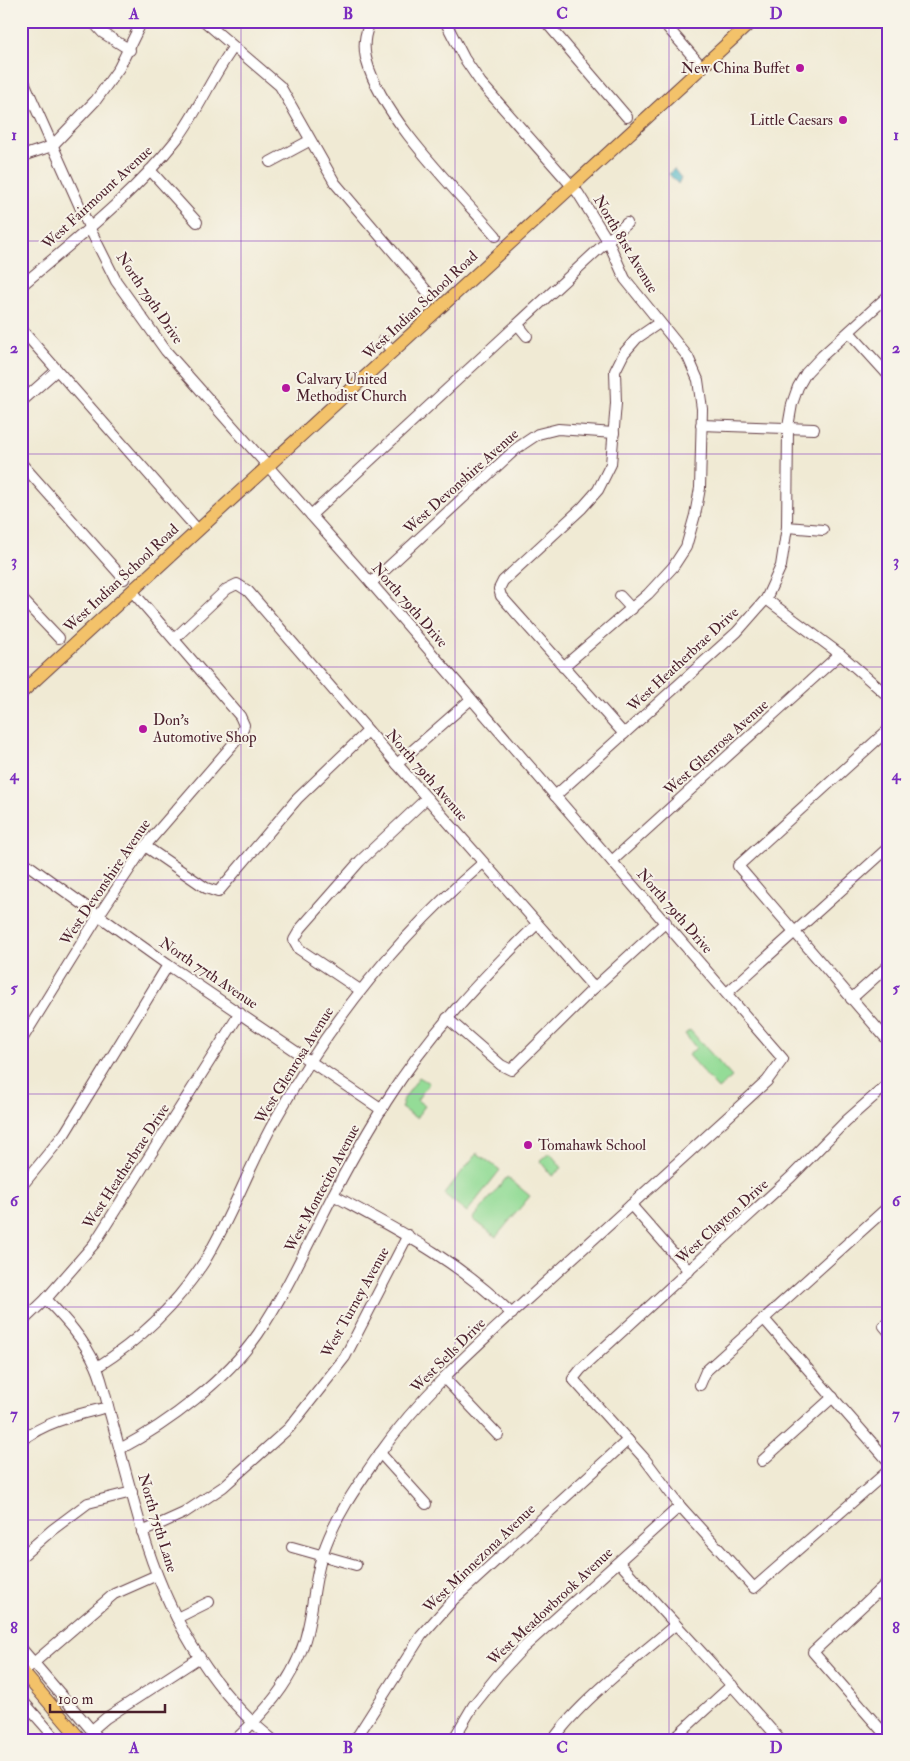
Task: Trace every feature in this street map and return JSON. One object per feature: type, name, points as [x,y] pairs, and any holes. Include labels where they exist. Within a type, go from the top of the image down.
[{"type":"main road","name":"West Indian School Road","points":[[21,692],[752,21]]},
{"type":"main road","points":[[22,1671],[81,1740]]},
{"type":"street","points":[[92,21],[103,33],[130,50]]},
{"type":"street","points":[[21,160],[28,154],[52,146],[96,100],[130,50],[142,21]]},
{"type":"street","points":[[204,21],[233,48],[280,86],[325,169],[349,203],[431,296]]},
{"type":"street","points":[[371,21],[364,39],[364,52],[370,73],[385,100],[415,143],[496,236]]},
{"type":"street","name":"North 81st Avenue","points":[[445,21],[464,58],[481,83],[573,186],[608,241],[626,279],[688,357],[698,380],[702,409],[700,488],[686,547],[673,566],[632,609],[563,667]]},
{"type":"street","points":[[545,21],[627,117]]},
{"type":"street","points":[[662,21],[702,67]]},
{"type":"street","name":"West Fairmount Avenue","points":[[21,286],[89,227],[150,170],[188,123],[218,67],[233,48]]},
{"type":"street","name":"North 79th Drive","points":[[21,75],[89,227],[116,280],[166,351],[371,583],[470,700],[728,993],[783,1059]]},
{"type":"street","points":[[270,162],[309,141]]},
{"type":"street","points":[[150,170],[197,222]]},
{"type":"street","points":[[311,515],[628,223]]},
{"type":"street","name":"West Heatherbrae Drive","points":[[555,796],[737,632],[766,599],[781,566],[787,527],[788,427],[792,404],[806,373],[889,295]]},
{"type":"street","points":[[624,734],[501,596],[499,589],[503,581],[582,508],[598,490],[611,464],[614,433],[615,371],[624,353],[637,338],[659,322]]},
{"type":"street","points":[[518,325],[528,336]]},
{"type":"street","points":[[21,330],[198,530]]},
{"type":"street","points":[[850,333],[889,376]]},
{"type":"street","points":[[383,340],[393,352]]},
{"type":"street","points":[[21,402],[57,370]]},
{"type":"street","points":[[701,425],[814,429]]},
{"type":"street","name":"West Devonshire Avenue","points":[[371,583],[517,448],[538,434],[558,429],[614,433]]},
{"type":"street","points":[[21,463],[124,579]]},
{"type":"street","points":[[787,527],[824,530]]},
{"type":"street","name":"North 79th Avenue","points":[[174,639],[227,589],[238,584],[248,591],[396,764],[594,988]]},
{"type":"street","points":[[132,591],[174,639]]},
{"type":"street","points":[[620,596],[632,609]]},
{"type":"street","points":[[21,598],[59,638]]},
{"type":"street","points":[[766,599],[840,654],[889,697]]},
{"type":"street","name":"West Devonshire Avenue","points":[[21,1041],[99,915],[145,846],[241,735],[244,725],[240,716],[174,639]]},
{"type":"street","name":"West Glenrosa Avenue","points":[[612,861],[840,654]]},
{"type":"street","points":[[396,764],[470,700]]},
{"type":"street","points":[[889,729],[738,866],[794,934],[889,1042]]},
{"type":"street","points":[[145,846],[206,888],[218,892],[297,799],[368,731]]},
{"type":"street","points":[[360,990],[299,949],[294,940],[301,928],[360,861],[427,798]]},
{"type":"street","points":[[728,993],[889,848]]},
{"type":"street","name":"North 77th Avenue","points":[[21,860],[168,965],[382,1110]]},
{"type":"street","name":"West Glenrosa Avenue","points":[[96,1367],[133,1342],[160,1317],[204,1262],[275,1120],[360,990],[423,918],[483,862]]},
{"type":"street","points":[[447,1018],[501,1065],[512,1070],[594,988],[666,922]]},
{"type":"street","name":"West Montecito Avenue","points":[[120,1449],[166,1421],[198,1396],[228,1368],[257,1335],[287,1286],[333,1195],[382,1110],[415,1058],[447,1018],[493,967],[538,924]]},
{"type":"street","points":[[21,1187],[65,1133],[168,965]]},
{"type":"street","points":[[851,999],[889,965]]},
{"type":"street","name":"West Heatherbrae Drive","points":[[21,1323],[46,1299],[94,1244],[240,1013]]},
{"type":"street","name":"West Sells Drive","points":[[234,1740],[275,1700],[288,1680],[299,1656],[309,1625],[322,1556],[335,1522],[380,1453],[444,1378],[748,1099],[767,1080],[783,1059]]},
{"type":"street","name":"West Clayton Drive","points":[[628,1440],[573,1379],[581,1369],[791,1178],[846,1121],[889,1083]]},
{"type":"street","points":[[333,1195],[408,1235],[447,1259],[512,1314]]},
{"type":"street","points":[[631,1206],[689,1271]]},
{"type":"street","points":[[700,1385],[706,1371],[889,1206]]},
{"type":"street","name":"West Turney Avenue","points":[[142,1532],[184,1512],[223,1488],[289,1428],[345,1357],[408,1235]]},
{"type":"street","name":"North 75th Lane","points":[[46,1299],[74,1328],[96,1367],[142,1532],[157,1575],[177,1618],[200,1657],[227,1694],[253,1723],[273,1740]]},
{"type":"street","points":[[764,1319],[889,1462]]},
{"type":"street","points":[[444,1378],[498,1435]]},
{"type":"street","points":[[762,1461],[833,1398]]},
{"type":"street","points":[[21,1441],[34,1431],[60,1420],[108,1407]]},
{"type":"street","points":[[628,1440],[680,1506],[754,1588],[889,1470]]},
{"type":"street","name":"West Minnezona Avenue","points":[[355,1740],[421,1636],[454,1599],[628,1440]]},
{"type":"street","points":[[380,1453],[426,1504]]},
{"type":"street","points":[[21,1557],[52,1530],[88,1503],[132,1492]]},
{"type":"street","name":"West Meadowbrook Avenue","points":[[453,1740],[473,1706],[498,1675],[530,1642],[680,1506]]},
{"type":"street","points":[[292,1547],[356,1565]]},
{"type":"street","points":[[619,1562],[780,1740]]},
{"type":"street","points":[[22,1671],[114,1594],[157,1575]]},
{"type":"street","points":[[889,1581],[813,1652],[889,1739]]},
{"type":"street","points":[[878,1590],[889,1602]]},
{"type":"street","points":[[177,1618],[209,1602]]},
{"type":"street","points":[[553,1740],[560,1730],[598,1693],[675,1625]]},
{"type":"street","points":[[21,1648],[100,1740]]},
{"type":"street","points":[[92,1730],[112,1714],[200,1657]]},
{"type":"street","points":[[672,1740],[732,1685]]},
{"type":"street","points":[[38,1690],[22,1702],[57,1740]]},
{"type":"green space","points":[[690,1030],[732,1077],[718,1089],[688,1055],[696,1048],[685,1034]]},
{"type":"green space","points":[[419,1077],[429,1083],[417,1100],[425,1106],[416,1118],[401,1108],[403,1104],[401,1103]]},
{"type":"green space","points":[[477,1153],[500,1170],[467,1212],[444,1194]]},
{"type":"green space","points":[[550,1153],[562,1168],[552,1176],[540,1161]]},
{"type":"green space","points":[[507,1177],[530,1196],[496,1237],[473,1219]]},
{"type":"water","points":[[674,169],[681,178],[678,184],[669,174]]},
{"type":"place","name":"New China Buffet","points":[[800,68]]},
{"type":"place","name":"Little Caesars","points":[[843,120]]},
{"type":"place","name":"Calvary United Methodist Church","points":[[286,388]]},
{"type":"place","name":"Don's Automotive Shop","points":[[143,729]]},
{"type":"place","name":"Tomahawk School","points":[[528,1145]]}]
